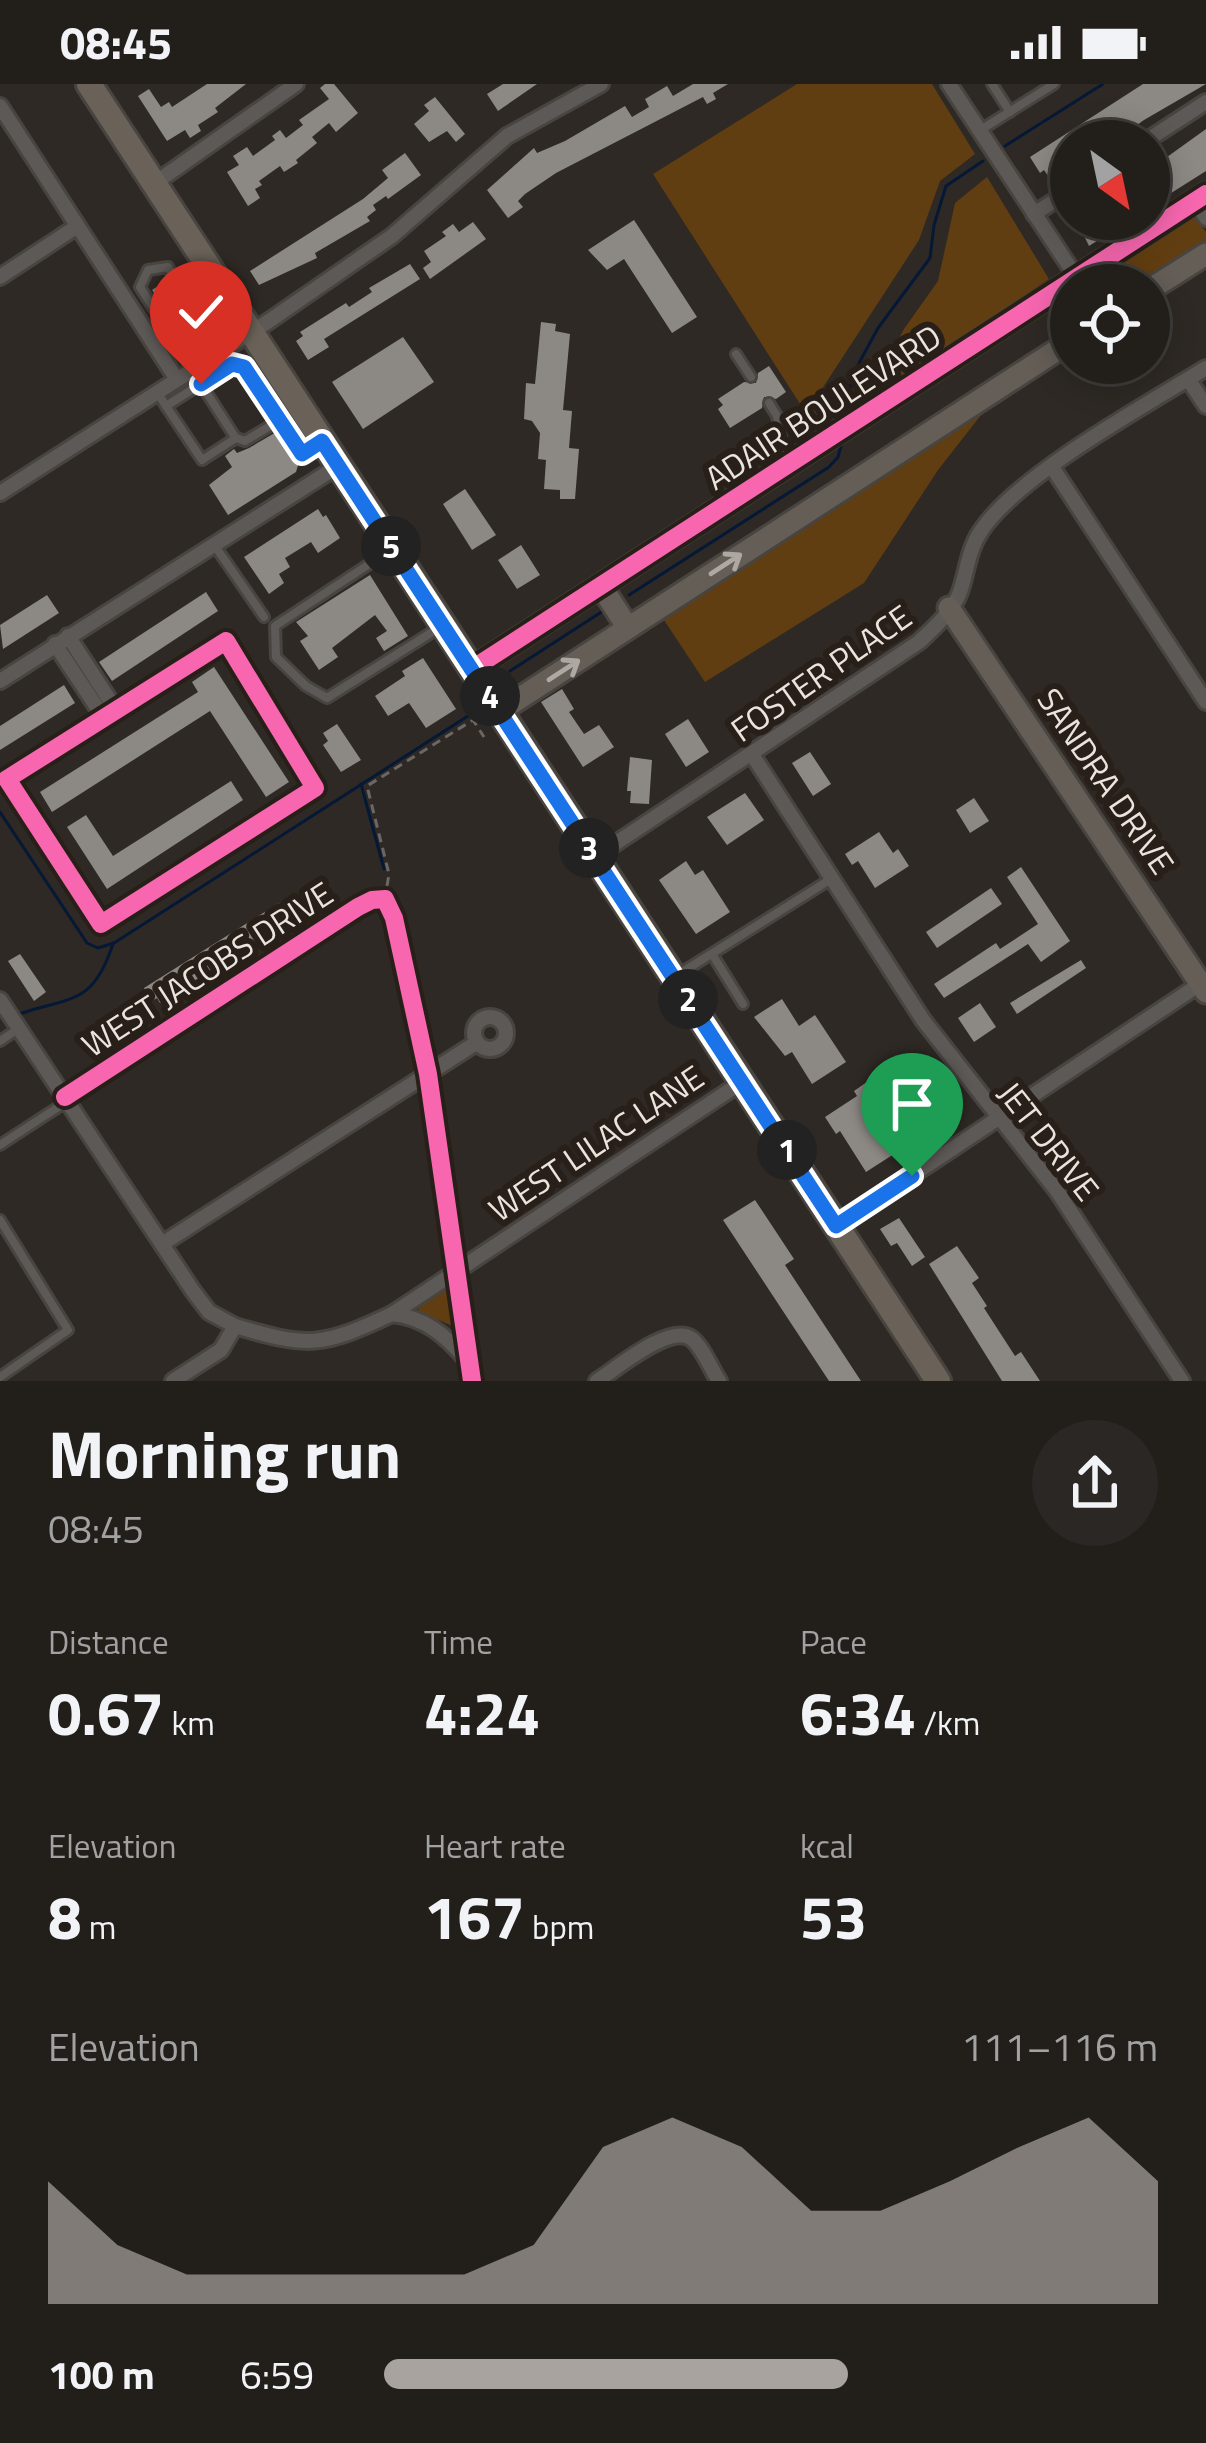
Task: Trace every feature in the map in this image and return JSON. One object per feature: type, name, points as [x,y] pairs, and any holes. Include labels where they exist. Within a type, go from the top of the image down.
[{"type":"main road","points":[[89,84],[251,331],[283,402],[322,441],[938,1381]]},
{"type":"street","points":[[155,183],[296,84]]},
{"type":"street","points":[[0,493],[392,236],[507,136],[601,84]]},
{"type":"street","points":[[949,84],[1068,264]]},
{"type":"street","points":[[1170,125],[1206,102]]},
{"type":"street","points":[[0,106],[176,378]]},
{"type":"street","points":[[1034,214],[1050,204]]},
{"type":"street","name":"ADAIR BOULEVARD","points":[[1106,264],[1202,204]]},
{"type":"street","points":[[0,277],[76,227]]},
{"type":"street","points":[[1170,277],[1206,254]]},
{"type":"street","name":"ADAIR BOULEVARD","points":[[472,669],[1050,299]]},
{"type":"street","points":[[500,711],[1050,355]]},
{"type":"street","name":"FOSTER PLACE","points":[[595,857],[919,643],[959,595],[981,530],[1026,484],[1206,368]]},
{"type":"street","points":[[1188,379],[1206,406]]},
{"type":"street","points":[[0,681],[338,466]]},
{"type":"street","points":[[1052,467],[1206,702]]},
{"type":"street","points":[[602,586],[628,628]]},
{"type":"street","name":"SANDRA DRIVE","points":[[949,608],[1204,985]]},
{"type":"street","points":[[62,640],[110,714]]},
{"type":"street","points":[[226,641],[315,788],[101,924],[7,779],[110,714],[226,641]]},
{"type":"street","name":"JET DRIVE","points":[[753,756],[928,1028],[1058,1191],[1182,1381]]},
{"type":"street","points":[[385,899],[394,919],[428,1074],[472,1381]]},
{"type":"street","name":"WEST JACOBS DRIVE","points":[[66,1099],[358,907],[385,899]]},
{"type":"street","points":[[836,1226],[1204,985]]},
{"type":"street","points":[[0,1000],[209,1312],[235,1326],[221,1350],[172,1381]]},
{"type":"street","points":[[162,1244],[476,1043]]},
{"type":"street","name":"WEST LILAC LANE","points":[[235,1326],[288,1342],[316,1344],[339,1339],[392,1314],[742,1082]]},
{"type":"street","points":[[392,1314],[410,1316],[442,1334],[470,1363]]},
{"type":"street","points":[[597,1381],[664,1337],[681,1335],[692,1339],[719,1381]]},
{"type":"lane","points":[[992,84],[1010,112]]},
{"type":"lane","points":[[980,131],[1054,84]]},
{"type":"lane","points":[[168,267],[203,321],[198,331],[183,340],[173,338],[140,286],[148,269],[168,267]]},
{"type":"lane","points":[[222,349],[232,364],[244,367],[283,402],[280,420],[302,454],[322,441]]},
{"type":"lane","points":[[736,354],[751,377]]},
{"type":"lane","points":[[166,406],[232,364]]},
{"type":"lane","points":[[190,368],[236,438],[245,441],[280,420]]},
{"type":"lane","points":[[156,391],[202,460],[236,438]]},
{"type":"lane","points":[[769,404],[777,416],[786,466]]},
{"type":"lane","points":[[214,544],[264,617]]},
{"type":"lane","points":[[393,549],[275,626],[276,657],[306,686],[327,698],[443,626]]},
{"type":"lane","points":[[674,978],[832,878]]},
{"type":"lane","points":[[712,954],[743,1004]]},
{"type":"lane","points":[[0,1041],[19,1028]]},
{"type":"lane","points":[[0,1145],[66,1099]]},
{"type":"lane","points":[[0,1220],[68,1330],[0,1377]]},
{"type":"path","points":[[385,899],[389,874],[367,786],[473,720],[484,737]]},
{"type":"shaded area","points":[[797,84],[932,84],[975,154],[940,181],[919,240],[820,392],[818,432],[653,174]]},
{"type":"shaded area","points":[[987,177],[1049,279],[911,373],[867,397],[904,329],[938,281],[955,203]]},
{"type":"shaded area","points":[[1193,215],[1206,232],[1206,245],[1170,268],[1170,264],[1117,264],[1154,240],[1170,240],[1170,230]]},
{"type":"shaded area","points":[[985,410],[938,470],[864,583],[705,682],[662,617]]},
{"type":"shaded area","points":[[451,1288],[455,1327],[418,1311]]},
{"type":"building","points":[[207,84],[246,84],[215,108],[218,112],[198,125],[201,131],[190,138],[185,130],[167,141],[138,96],[149,89],[161,107],[169,102],[172,107]]},
{"type":"building","points":[[334,84],[358,113],[336,132],[329,123],[312,137],[317,143],[298,163],[284,172],[280,166],[259,181],[262,185],[255,189],[260,198],[248,206],[227,172],[239,165],[233,156],[247,147],[253,156],[275,140],[272,136],[280,130],[286,138],[303,125],[299,120],[329,99],[320,88]]},
{"type":"building","points":[[503,84],[537,84],[498,111],[487,94]]},
{"type":"building","points":[[693,84],[728,84],[713,93],[716,99],[707,104],[703,97],[556,173],[525,194],[518,201],[523,207],[508,218],[487,190],[534,148],[537,153],[565,141],[625,106],[632,117],[649,107],[645,99],[667,86],[673,96]]},
{"type":"building","points":[[1143,84],[1206,84],[1144,120],[1087,120]]},
{"type":"building","points":[[435,97],[465,134],[456,142],[447,131],[429,142],[414,124],[429,111],[424,105]]},
{"type":"building","points":[[1206,129],[1206,171],[1170,194],[1170,155]]},
{"type":"building","points":[[1050,144],[1050,179],[1044,170],[1040,173],[1030,157]]},
{"type":"building","points":[[405,153],[421,175],[373,205],[376,210],[367,217],[370,221],[315,253],[317,258],[259,285],[250,271],[363,199],[388,178],[382,170]]},
{"type":"building","points":[[634,220],[697,317],[672,333],[624,259],[607,270],[588,250]]},
{"type":"building","points":[[473,222],[486,239],[430,279],[423,268],[431,262],[424,251],[446,236],[442,232],[453,224],[459,232]]},
{"type":"building","points":[[410,264],[420,279],[324,339],[329,347],[308,360],[296,341],[303,336],[300,332],[346,303],[349,307],[372,292],[369,288]]},
{"type":"building","points":[[167,280],[193,321],[179,331],[152,290]]},
{"type":"building","points":[[541,322],[556,324],[555,331],[570,334],[563,410],[572,411],[569,448],[579,449],[575,499],[560,499],[560,490],[544,489],[546,460],[538,459],[540,433],[532,421],[524,419],[526,383],[535,384]]},
{"type":"building","points":[[403,337],[434,382],[363,429],[332,382]]},
{"type":"building","points":[[769,366],[786,392],[776,399],[764,397],[762,408],[730,428],[718,409],[723,405],[718,399],[744,382],[756,383],[758,373]]},
{"type":"building","points":[[278,431],[299,462],[296,472],[228,515],[209,485],[232,467],[225,456]]},
{"type":"building","points":[[465,489],[496,535],[472,550],[443,504]]},
{"type":"building","points":[[318,509],[340,538],[318,553],[311,542],[285,558],[290,567],[279,574],[284,583],[269,594],[244,557]]},
{"type":"building","points":[[521,545],[540,575],[517,589],[498,560]]},
{"type":"building","points":[[370,575],[408,636],[384,651],[376,638],[387,631],[375,615],[332,648],[338,657],[319,670],[300,641],[308,636],[296,622]]},
{"type":"building","points":[[206,592],[218,611],[112,681],[99,662]]},
{"type":"building","points":[[47,595],[59,613],[3,649],[0,625]]},
{"type":"building","points":[[423,658],[456,709],[426,728],[409,703],[388,716],[375,696]]},
{"type":"building","points":[[214,667],[289,782],[266,797],[210,711],[52,812],[40,792],[198,692],[192,682]]},
{"type":"building","points":[[64,685],[75,703],[0,750],[0,726]]},
{"type":"building","points":[[562,689],[574,709],[569,712],[584,734],[599,725],[614,747],[583,767],[541,702]]},
{"type":"building","points":[[688,719],[709,752],[686,767],[665,734]]},
{"type":"building","points":[[337,724],[361,760],[341,772],[323,745],[328,741],[323,733]]},
{"type":"building","points":[[810,752],[831,784],[813,796],[792,763]]},
{"type":"building","points":[[630,757],[652,760],[649,804],[630,803]]},
{"type":"building","points":[[231,781],[243,800],[107,889],[67,827],[86,815],[113,856]]},
{"type":"building","points":[[745,793],[764,820],[727,845],[707,817]]},
{"type":"building","points":[[974,798],[989,821],[970,833],[956,810]]},
{"type":"building","points":[[879,832],[909,866],[875,888],[858,861],[852,865],[845,854]]},
{"type":"building","points":[[686,861],[695,875],[703,870],[730,912],[696,934],[659,880]]},
{"type":"building","points":[[1021,867],[1070,941],[1041,962],[1028,944],[944,998],[934,984],[996,943],[1000,949],[1038,924],[1007,877]]},
{"type":"building","points":[[991,888],[1002,904],[937,948],[926,932]]},
{"type":"building","points":[[279,903],[288,920],[160,1003],[157,998],[152,1001],[144,988]]},
{"type":"building","points":[[20,954],[46,992],[34,1001],[8,961]]},
{"type":"building","points":[[1081,960],[1086,968],[1017,1014],[1010,1003]]},
{"type":"building","points":[[782,999],[799,1026],[815,1015],[846,1062],[812,1084],[792,1052],[785,1056],[754,1017]]},
{"type":"building","points":[[980,1003],[996,1027],[974,1042],[958,1018]]},
{"type":"building","points":[[914,1059],[925,1076],[867,1113],[894,1154],[866,1172],[840,1131],[836,1134],[825,1117],[857,1096],[854,1091],[874,1077],[877,1082]]},
{"type":"building","points":[[755,1200],[794,1259],[785,1265],[861,1381],[829,1381],[723,1220]]},
{"type":"building","points":[[899,1218],[925,1257],[912,1266],[897,1243],[891,1246],[880,1229]]},
{"type":"building","points":[[957,1246],[979,1278],[972,1283],[984,1308],[1015,1356],[1021,1352],[1040,1381],[1002,1381],[929,1264]]},
{"type":"waterway","points":[[1005,146],[1103,84]]},
{"type":"waterway","points":[[839,418],[878,328],[930,258],[946,186],[983,161]]},
{"type":"waterway","points":[[629,595],[829,467],[842,442]]},
{"type":"waterway","points":[[510,671],[603,611]]},
{"type":"waterway","points":[[0,812],[87,943],[98,948],[114,943],[468,716]]},
{"type":"waterway","points":[[361,784],[384,869]]},
{"type":"waterway","points":[[19,1014],[68,1000],[89,988],[113,944]]},
{"type":"cycle path","points":[[472,669],[1206,194]]},
{"type":"cycle path","points":[[226,641],[315,788],[101,924],[7,779],[226,641]]},
{"type":"cycle path","points":[[65,1097],[358,907],[385,899],[394,918],[428,1074],[472,1381]]},
{"type":"route","points":[[201,384],[232,364],[244,367],[302,454],[322,441],[836,1226],[912,1176]]}]
